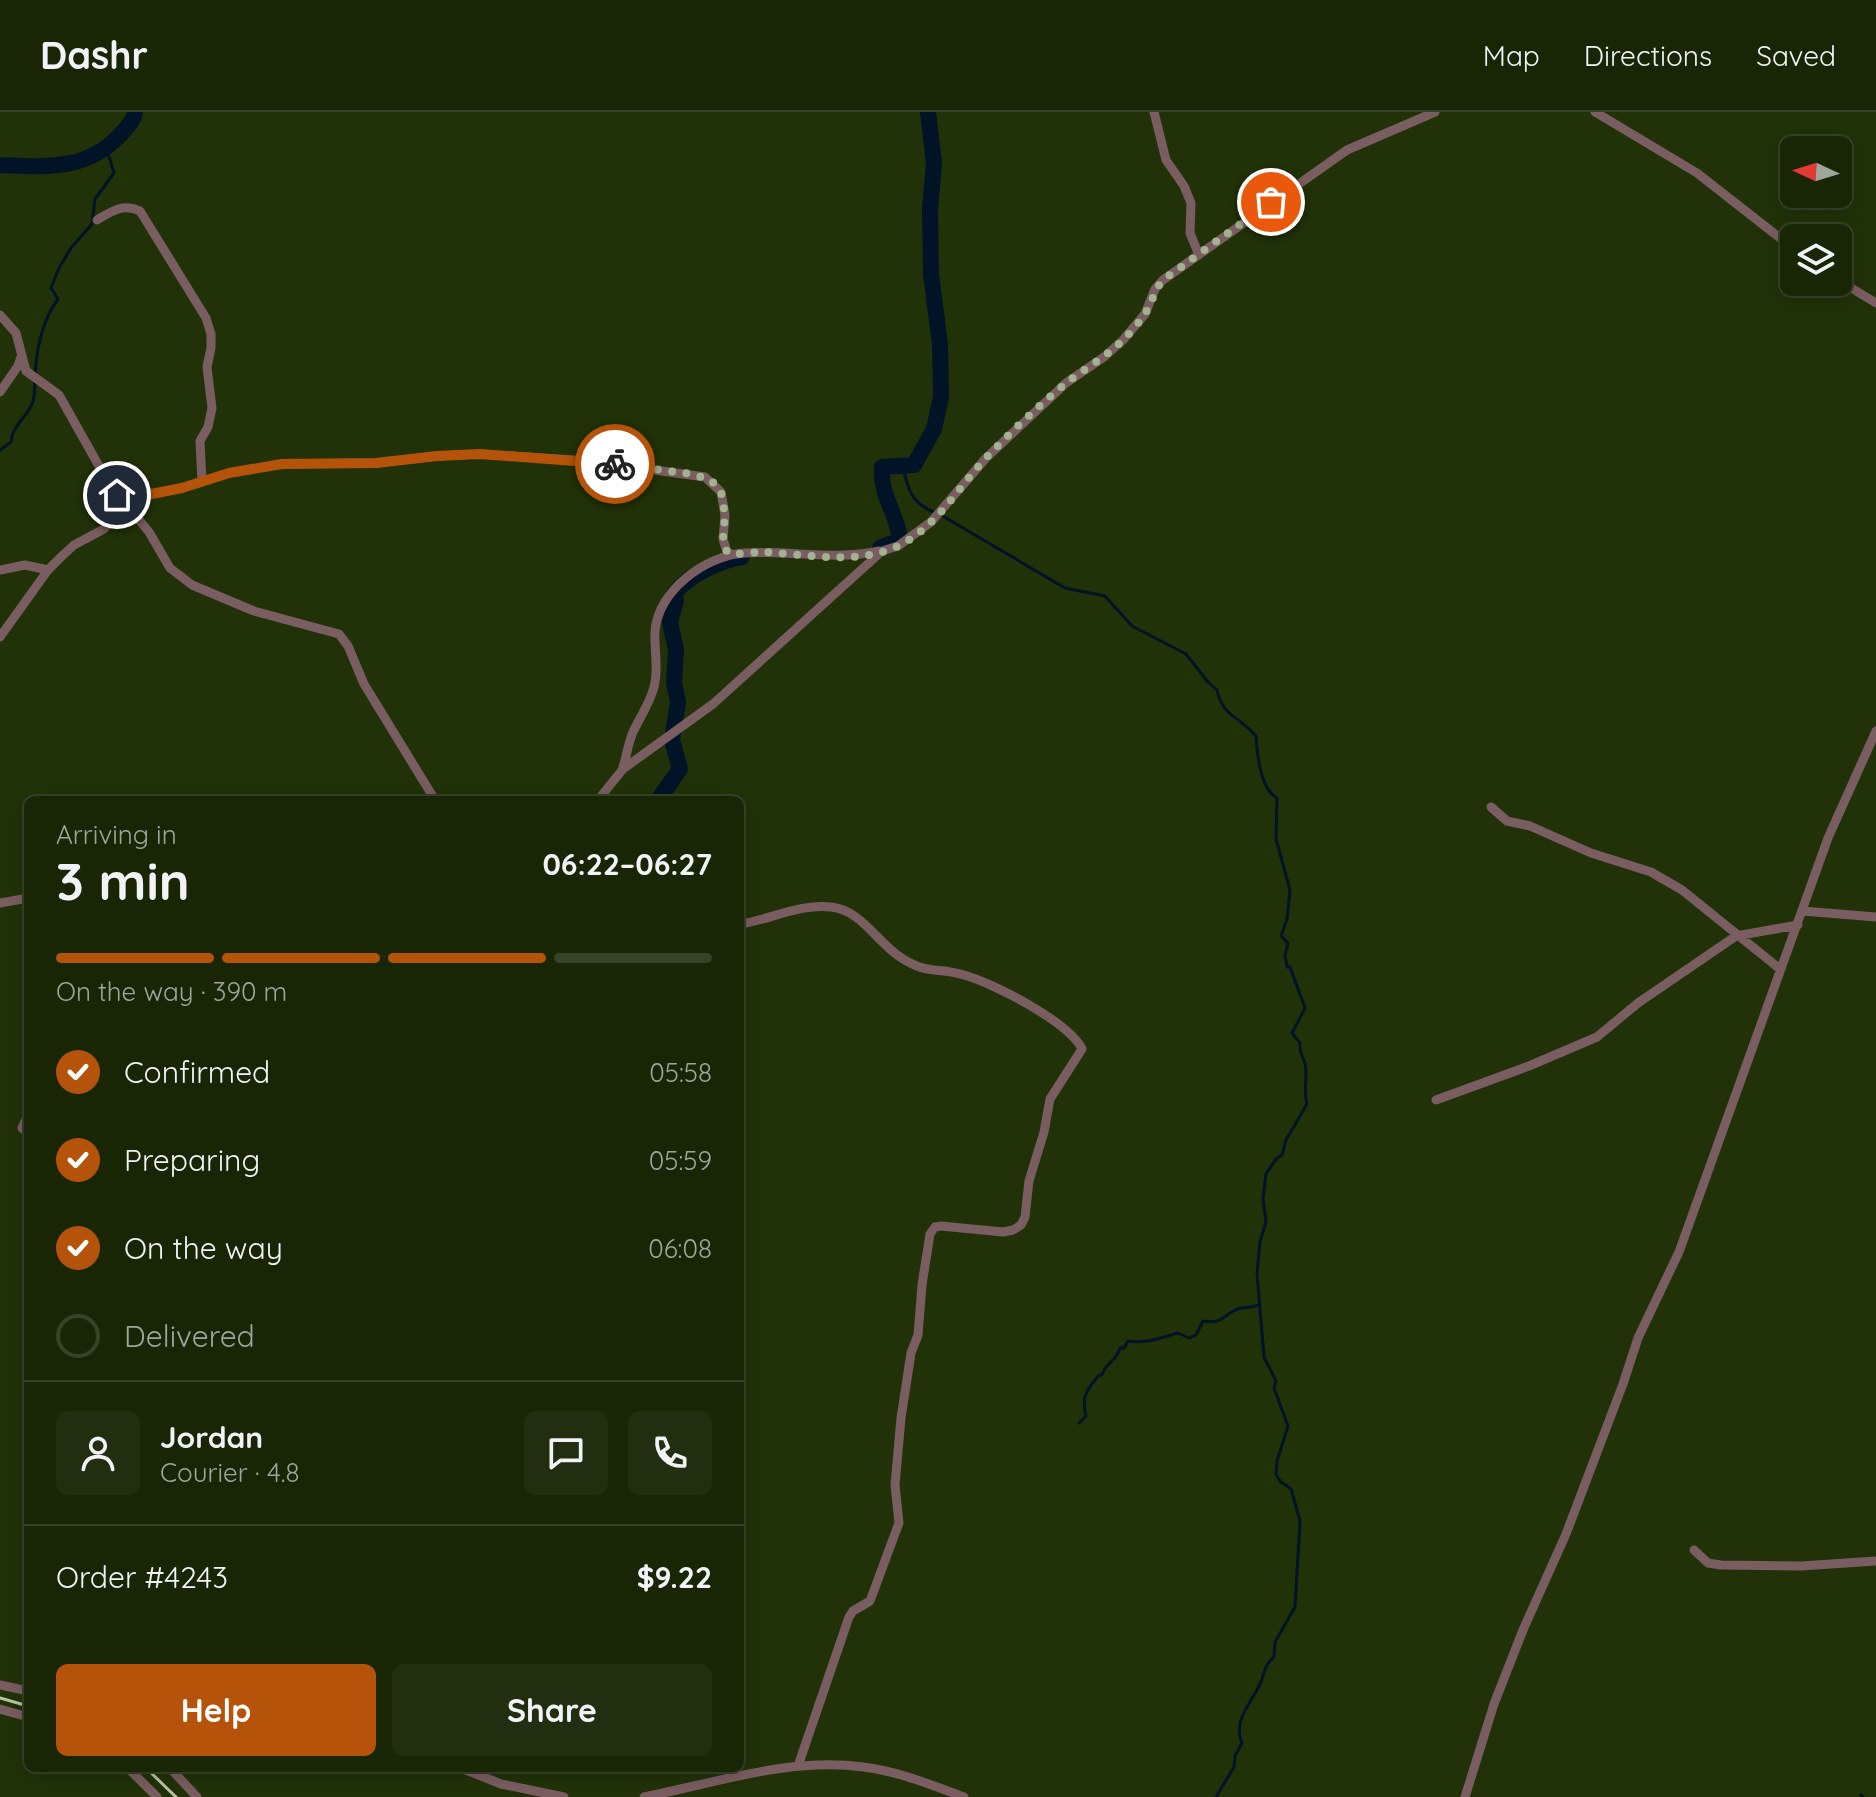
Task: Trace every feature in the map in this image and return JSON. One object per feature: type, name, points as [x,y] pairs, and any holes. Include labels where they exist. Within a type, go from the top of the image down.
[{"type":"street","points":[[1154,112],[1166,160],[1184,186],[1191,203],[1190,233],[1199,255]]},
{"type":"street","points":[[623,769],[630,740],[655,683],[655,631],[665,602],[675,588],[695,573],[731,554],[762,552],[838,557],[898,546],[931,522],[986,458],[1066,383],[1123,340],[1145,314],[1155,289],[1163,280],[1347,150],[1435,112]]},
{"type":"street","points":[[1595,112],[1697,173],[1780,238]]},
{"type":"street","points":[[97,220],[117,208],[131,206],[140,211],[206,318],[211,334],[207,367],[212,408],[208,427],[200,441],[202,482]]},
{"type":"street","points":[[1852,288],[1876,303]]},
{"type":"street","points":[[0,315],[16,333],[29,376],[59,395],[108,482],[149,532],[170,568],[192,585],[254,611],[339,634],[348,646],[364,684],[433,796]]},
{"type":"street","points":[[0,392],[18,366],[22,354]]},
{"type":"street","points":[[0,637],[48,570],[74,545],[104,529],[125,504],[141,496],[229,473],[282,464],[376,463],[453,454],[589,461],[692,474],[711,480],[721,492],[725,515],[723,539],[727,552],[731,554]]},
{"type":"street","points":[[601,796],[623,769],[713,704],[882,551]]},
{"type":"street","points":[[0,570],[25,565],[48,570]]},
{"type":"street","points":[[1465,1797],[1494,1704],[1566,1534],[1615,1409],[1638,1338],[1679,1252],[1828,838],[1876,731]]},
{"type":"street","points":[[1491,807],[1507,821],[1530,826],[1591,853],[1651,872],[1682,890],[1780,969]]},
{"type":"street","points":[[0,903],[24,899]]},
{"type":"street","points":[[744,923],[817,907],[846,911],[897,955],[921,969],[959,973],[1005,990],[1048,1018],[1079,1043],[1082,1049],[1050,1099],[1021,1225],[1003,1232],[941,1226],[935,1227],[930,1234],[918,1335],[911,1353],[901,1418],[895,1485],[899,1523],[874,1594],[870,1601],[849,1617],[798,1766]]},
{"type":"street","points":[[1803,911],[1876,917]]},
{"type":"street","points":[[1436,1100],[1597,1037],[1638,1003],[1736,936],[1798,925]]},
{"type":"street","points":[[1694,1550],[1708,1563],[1721,1565],[1801,1566],[1876,1561]]},
{"type":"street","points":[[0,1685],[24,1688]]},
{"type":"street","points":[[0,1709],[24,1716]]},
{"type":"street","points":[[644,1797],[756,1772],[798,1766],[866,1767],[924,1782],[964,1797]]},
{"type":"street","points":[[132,1772],[157,1797]]},
{"type":"street","points":[[174,1772],[197,1797]]},
{"type":"street","points":[[471,1772],[501,1784],[564,1797]]},
{"type":"waterway","points":[[0,165],[50,166],[81,160],[109,145],[130,123],[135,112]]},
{"type":"waterway","points":[[880,548],[900,540],[886,496],[882,467],[914,465],[934,429],[941,397],[940,345],[931,274],[930,209],[934,163],[928,112]]},
{"type":"waterway","points":[[0,450],[11,442],[14,431],[33,401],[41,337],[58,299],[51,288],[71,248],[92,224],[95,199],[114,173],[107,150]]},
{"type":"waterway","points":[[903,466],[906,481],[916,500],[934,512]]},
{"type":"waterway","points":[[941,515],[1065,588],[1105,596],[1132,626],[1186,654],[1217,690],[1227,711],[1256,736],[1263,779],[1277,798],[1276,839],[1290,890],[1287,919],[1281,936],[1288,943],[1285,955],[1287,967],[1290,967],[1305,1008],[1292,1033],[1300,1043],[1305,1063],[1307,1104],[1286,1140],[1282,1155],[1266,1174],[1263,1198],[1266,1222],[1260,1242],[1257,1274],[1264,1357],[1276,1381],[1274,1388],[1288,1426],[1276,1475],[1291,1489],[1300,1521],[1295,1607],[1275,1642],[1274,1657],[1266,1666],[1241,1720],[1242,1743],[1235,1756],[1234,1767],[1216,1797]]},
{"type":"waterway","points":[[661,796],[680,769],[672,740],[678,702],[674,683],[676,650],[670,622],[676,601],[674,594],[705,570],[742,557]]},
{"type":"waterway","points":[[1079,1423],[1086,1416],[1084,1403],[1088,1389],[1128,1341],[1147,1341],[1178,1333],[1189,1338],[1196,1335],[1203,1321],[1220,1320],[1235,1310],[1260,1304]]},
{"type":"railway","points":[[0,1698],[24,1705]]},
{"type":"railway","points":[[150,1772],[176,1797]]},
{"type":"way so far","points":[[615,464],[692,474],[711,480],[721,492],[725,515],[723,539],[727,552],[731,554],[762,552],[838,557],[898,546],[931,522],[986,458],[1050,397],[1123,340],[1145,314],[1155,289],[1163,280],[1271,202]]},
{"type":"route","points":[[117,495],[125,504],[134,498],[182,488],[229,473],[282,464],[376,463],[480,454],[615,464]]}]
